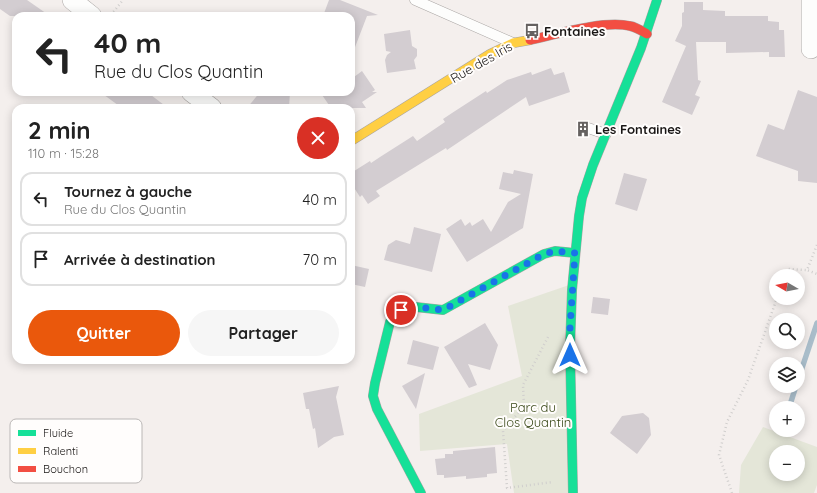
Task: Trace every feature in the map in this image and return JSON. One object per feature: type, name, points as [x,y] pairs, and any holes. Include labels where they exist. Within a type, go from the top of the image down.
[{"type":"street","points":[[72,0],[87,12]]},
{"type":"street","points":[[573,493],[570,410],[570,328],[577,228],[584,190],[647,34],[657,0]]},
{"type":"street","points":[[811,0],[811,49]]},
{"type":"street","name":"Rue des Iris","points":[[355,139],[490,54],[513,43],[598,26],[619,24],[632,26],[647,34]]},
{"type":"street","points":[[196,96],[207,104]]},
{"type":"street","points":[[421,493],[376,409],[373,396],[390,322],[401,310],[416,307],[443,310],[544,254],[555,251],[575,253]]},
{"type":"lane","points":[[415,0],[513,43]]},
{"type":"lane","points":[[588,128],[606,134]]},
{"type":"path","points":[[113,12],[123,0]]},
{"type":"path","points":[[817,245],[807,270],[817,274]]},
{"type":"path","points":[[732,493],[719,455],[727,422],[748,380],[775,305]]},
{"type":"path","points":[[548,332],[548,340],[523,385],[524,406],[503,431],[508,488],[555,482],[555,488]]},
{"type":"green space","name":"Parc du Clos Quantin","points":[[572,284],[573,493],[514,493],[507,444],[420,451],[419,414],[522,376],[508,306]]},
{"type":"green space","points":[[763,427],[769,429],[769,437],[790,437],[817,447],[817,485],[814,493],[739,493],[741,465]]},
{"type":"building","points":[[0,0],[27,0],[44,12],[12,12],[12,16],[10,16],[0,9]]},
{"type":"building","points":[[329,0],[340,0],[378,15],[367,16],[355,47],[355,12],[324,12]]},
{"type":"building","points":[[684,2],[703,2],[703,10],[725,11],[725,16],[768,16],[768,21],[779,22],[779,30],[784,30],[785,57],[769,57],[769,52],[726,53],[726,42],[696,42],[698,80],[701,81],[695,95],[700,97],[692,115],[662,102],[686,46],[675,41],[682,26]]},
{"type":"building","points":[[410,30],[412,46],[417,49],[417,56],[414,60],[416,69],[387,73],[385,60],[387,55],[391,52],[386,51],[384,34]]},
{"type":"building","points":[[551,68],[554,75],[564,72],[570,92],[529,106],[526,97],[447,150],[446,148],[376,191],[380,196],[368,204],[362,195],[360,197],[355,189],[355,170],[370,161],[371,163],[413,136],[417,141],[445,122],[443,119],[486,91],[487,93],[507,80],[531,72],[532,75]]},
{"type":"building","points":[[362,71],[375,90],[372,92],[377,92],[362,102],[366,108],[355,108],[355,104],[328,104],[323,96],[355,96],[355,76]]},
{"type":"building","points":[[798,90],[817,97],[817,183],[798,181],[798,171],[756,156],[768,124],[784,130]]},
{"type":"building","points":[[106,96],[152,96],[163,104],[116,104]]},
{"type":"building","points":[[257,96],[290,96],[289,104],[250,104]]},
{"type":"building","points":[[514,170],[533,174],[523,228],[467,262],[446,229],[461,219],[465,226],[470,222],[472,226],[483,219],[491,232],[508,202],[521,194],[499,189],[503,172],[513,174]]},
{"type":"building","points":[[624,173],[647,179],[637,211],[615,204]]},
{"type":"building","points":[[414,227],[441,234],[432,272],[384,260],[388,245],[396,240],[410,244]]},
{"type":"building","points":[[355,266],[369,269],[365,287],[355,285]]},
{"type":"building","points":[[593,297],[610,299],[608,315],[591,313]]},
{"type":"building","points":[[485,323],[498,345],[490,370],[468,364],[477,385],[469,388],[444,347]]},
{"type":"building","points":[[413,340],[439,347],[433,370],[407,364]]},
{"type":"building","points":[[425,373],[416,409],[402,386]]},
{"type":"building","points":[[339,386],[336,397],[344,435],[334,437],[318,448],[315,428],[313,429],[309,409],[306,409],[303,393]]},
{"type":"building","points":[[643,413],[649,418],[651,435],[637,454],[610,433],[622,416]]},
{"type":"building","points":[[495,447],[497,473],[487,474],[487,477],[466,479],[466,476],[444,478],[444,475],[437,475],[435,459],[445,458],[445,454],[453,454],[453,451]]},
{"type":"waterway","points":[[805,359],[817,323]]},
{"type":"waterway","points":[[791,401],[794,393]]},
{"type":"traffic: fast","points":[[573,493],[570,348],[572,290],[582,198],[593,165],[641,48],[657,0]]},
{"type":"traffic: fast","points":[[421,493],[377,409],[373,396],[390,322],[401,311],[416,307],[443,310],[544,254],[555,251],[575,253]]},
{"type":"traffic: slow","points":[[355,138],[490,54],[513,43],[530,40]]},
{"type":"traffic: jam","points":[[530,40],[580,28],[607,25],[632,27],[647,34]]},
{"type":"place","name":"Fontaines","points":[[532,31]]},
{"type":"place","name":"Les Fontaines","points":[[583,129]]},
{"type":"route","points":[[401,310],[416,307],[443,310],[544,254],[555,251],[575,253],[572,284],[570,355]]}]
